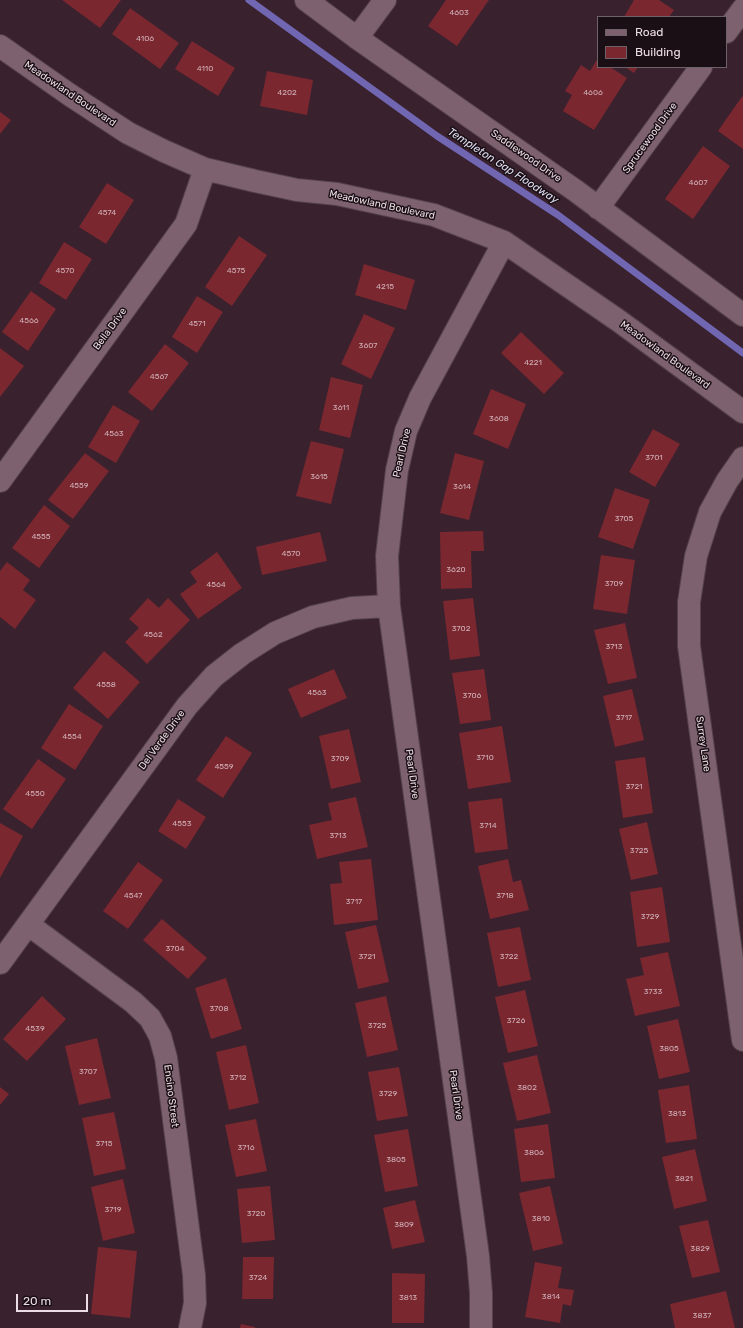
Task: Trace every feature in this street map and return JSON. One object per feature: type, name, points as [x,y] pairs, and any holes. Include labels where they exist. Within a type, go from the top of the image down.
[{"type":"street","name":"Saddlewood Drive","points":[[306,0],[357,38],[598,208],[743,315]]},
{"type":"street","points":[[357,38],[385,0]]},
{"type":"street","points":[[727,31],[743,9]]},
{"type":"street","name":"Meadowland Boulevard","points":[[0,46],[128,133],[205,169],[297,190],[337,194],[434,215],[504,242],[619,321],[743,412]]},
{"type":"street","name":"Sprucewood Drive","points":[[598,208],[700,68]]},
{"type":"street","name":"Bella Drive","points":[[0,481],[186,224],[205,169]]},
{"type":"street","name":"Pearl Drive","points":[[481,1328],[481,1293],[478,1256],[389,606],[387,556],[397,470],[406,431],[420,398],[504,242]]},
{"type":"street","name":"Surrey Lane","points":[[743,458],[727,481],[710,512],[696,556],[689,602],[689,646],[743,1040]]},
{"type":"street","name":"Del Verde Drive","points":[[0,963],[187,706],[214,676],[242,654],[274,633],[307,620],[352,608],[389,606]]},
{"type":"street","name":"Encino Street","points":[[29,925],[132,1002],[150,1018],[160,1036],[166,1058],[194,1275],[195,1303],[190,1328]]},
{"type":"building","points":[[62,0],[121,0],[100,28]]},
{"type":"building","points":[[446,0],[489,0],[457,46],[428,26]]},
{"type":"building","points":[[634,0],[659,0],[674,10],[670,16],[625,16]]},
{"type":"building","points":[[130,8],[179,43],[160,69],[112,34]]},
{"type":"building","points":[[192,41],[235,68],[218,96],[175,69]]},
{"type":"building","points":[[597,60],[597,68],[612,68],[627,78],[594,130],[563,111],[572,95],[565,91],[581,65],[590,71]]},
{"type":"building","points":[[626,68],[637,68],[634,73]]},
{"type":"building","points":[[267,71],[313,80],[307,115],[260,106]]},
{"type":"building","points":[[743,95],[743,149],[718,131]]},
{"type":"building","points":[[0,112],[11,120],[0,134]]},
{"type":"building","points":[[703,146],[730,166],[693,219],[665,199]]},
{"type":"building","points":[[107,183],[134,200],[106,244],[79,227]]},
{"type":"building","points":[[239,236],[267,255],[232,306],[205,287]]},
{"type":"building","points":[[64,242],[92,259],[66,300],[39,283]]},
{"type":"building","points":[[364,264],[415,280],[406,310],[355,295]]},
{"type":"building","points":[[31,291],[56,309],[28,351],[2,332]]},
{"type":"building","points":[[197,296],[223,312],[197,353],[172,337]]},
{"type":"building","points":[[364,314],[395,328],[371,379],[341,364]]},
{"type":"building","points":[[521,332],[564,373],[544,394],[501,353]]},
{"type":"building","points":[[165,344],[189,363],[152,411],[128,392]]},
{"type":"building","points":[[0,348],[24,366],[0,397]]},
{"type":"building","points":[[331,377],[363,385],[350,438],[319,430]]},
{"type":"building","points":[[491,389],[526,404],[508,449],[473,434]]},
{"type":"building","points":[[113,405],[140,421],[116,463],[88,447]]},
{"type":"building","points":[[653,429],[680,444],[655,487],[629,472]]},
{"type":"building","points":[[311,441],[344,449],[331,504],[296,496]]},
{"type":"building","points":[[85,453],[109,471],[73,519],[48,500]]},
{"type":"building","points":[[455,453],[484,461],[469,520],[440,513]]},
{"type":"building","points":[[615,488],[650,500],[633,549],[598,537]]},
{"type":"building","points":[[44,505],[70,526],[39,568],[12,548]]},
{"type":"building","points":[[483,531],[484,551],[471,551],[472,588],[441,589],[440,532]]},
{"type":"building","points":[[320,532],[327,561],[262,575],[256,547]]},
{"type":"building","points":[[217,552],[242,588],[198,619],[180,594],[197,582],[190,572]]},
{"type":"building","points":[[601,555],[635,560],[627,614],[593,609]]},
{"type":"building","points":[[7,562],[30,580],[23,590],[36,600],[15,629],[0,617],[0,571]]},
{"type":"building","points":[[148,598],[159,608],[168,598],[190,620],[147,664],[125,642],[139,628],[129,619]]},
{"type":"building","points":[[473,598],[480,656],[450,660],[443,601]]},
{"type":"building","points":[[625,623],[637,678],[608,684],[594,630]]},
{"type":"building","points":[[104,651],[140,682],[108,719],[73,688]]},
{"type":"building","points":[[334,669],[347,698],[301,718],[288,689]]},
{"type":"building","points":[[484,669],[491,720],[460,724],[452,673]]},
{"type":"building","points":[[632,689],[644,740],[615,747],[603,696]]},
{"type":"building","points":[[69,704],[103,726],[75,770],[41,748]]},
{"type":"building","points":[[502,726],[511,782],[468,789],[459,733]]},
{"type":"building","points":[[349,729],[361,782],[331,789],[319,736]]},
{"type":"building","points":[[226,736],[252,753],[223,798],[196,780]]},
{"type":"building","points":[[645,757],[653,813],[623,818],[615,761]]},
{"type":"building","points":[[38,759],[66,779],[32,829],[3,809]]},
{"type":"building","points":[[356,797],[368,847],[317,859],[309,825],[332,820],[328,803]]},
{"type":"building","points":[[502,798],[508,849],[475,853],[468,802]]},
{"type":"building","points":[[178,799],[206,817],[186,849],[158,831]]},
{"type":"building","points":[[647,822],[658,874],[631,880],[619,829]]},
{"type":"building","points":[[0,823],[23,836],[0,878]]},
{"type":"building","points":[[371,859],[378,920],[334,925],[330,884],[342,883],[339,862]]},
{"type":"building","points":[[508,859],[513,882],[521,880],[529,910],[490,919],[478,866]]},
{"type":"building","points":[[138,862],[163,880],[128,929],[103,911]]},
{"type":"building","points":[[662,887],[670,942],[637,947],[630,892]]},
{"type":"building","points":[[162,919],[207,958],[188,979],[143,940]]},
{"type":"building","points":[[376,925],[389,982],[358,989],[345,932]]},
{"type":"building","points":[[520,927],[531,980],[498,987],[487,933]]},
{"type":"building","points":[[668,952],[680,1006],[635,1016],[626,979],[644,975],[640,958]]},
{"type":"building","points":[[226,978],[242,1029],[211,1039],[195,988]]},
{"type":"building","points":[[525,990],[538,1046],[508,1053],[495,997]]},
{"type":"building","points":[[42,996],[66,1019],[27,1061],[3,1039]]},
{"type":"building","points":[[386,996],[398,1050],[367,1057],[355,1003]]},
{"type":"building","points":[[678,1019],[690,1072],[659,1079],[647,1026]]},
{"type":"building","points":[[97,1038],[111,1098],[79,1105],[65,1046]]},
{"type":"building","points":[[246,1045],[259,1103],[229,1110],[216,1052]]},
{"type":"building","points":[[537,1055],[551,1113],[517,1121],[503,1063]]},
{"type":"building","points":[[399,1067],[408,1116],[377,1121],[368,1072]]},
{"type":"building","points":[[689,1085],[697,1139],[666,1143],[658,1090]]},
{"type":"building","points":[[0,1087],[9,1094],[0,1105]]},
{"type":"building","points":[[114,1112],[126,1169],[94,1176],[82,1118]]},
{"type":"building","points":[[256,1119],[267,1171],[236,1177],[225,1125]]},
{"type":"building","points":[[548,1124],[555,1178],[521,1182],[514,1129]]},
{"type":"building","points":[[408,1129],[418,1186],[385,1192],[374,1135]]},
{"type":"building","points":[[695,1149],[707,1201],[674,1209],[662,1157]]},
{"type":"building","points":[[123,1179],[135,1233],[103,1241],[91,1187]]},
{"type":"building","points":[[270,1186],[275,1240],[242,1243],[237,1189]]},
{"type":"building","points":[[550,1186],[563,1244],[533,1251],[519,1193]]},
{"type":"building","points":[[415,1200],[425,1242],[392,1249],[383,1208]]},
{"type":"building","points":[[708,1220],[720,1272],[692,1278],[679,1226]]},
{"type":"building","points":[[98,1247],[137,1251],[130,1318],[91,1314]]},
{"type":"building","points":[[243,1257],[274,1257],[273,1299],[242,1299]]},
{"type":"building","points":[[535,1262],[562,1267],[558,1288],[574,1290],[571,1306],[563,1304],[560,1323],[525,1317]]},
{"type":"building","points":[[392,1273],[425,1274],[424,1323],[392,1323]]},
{"type":"building","points":[[726,1291],[735,1328],[675,1328],[670,1304]]},
{"type":"building","points":[[241,1324],[255,1327],[255,1328],[240,1328]]},
{"type":"waterway","name":"Templeton Gap Floodway","points":[[249,0],[437,136],[558,215],[743,353]]}]
